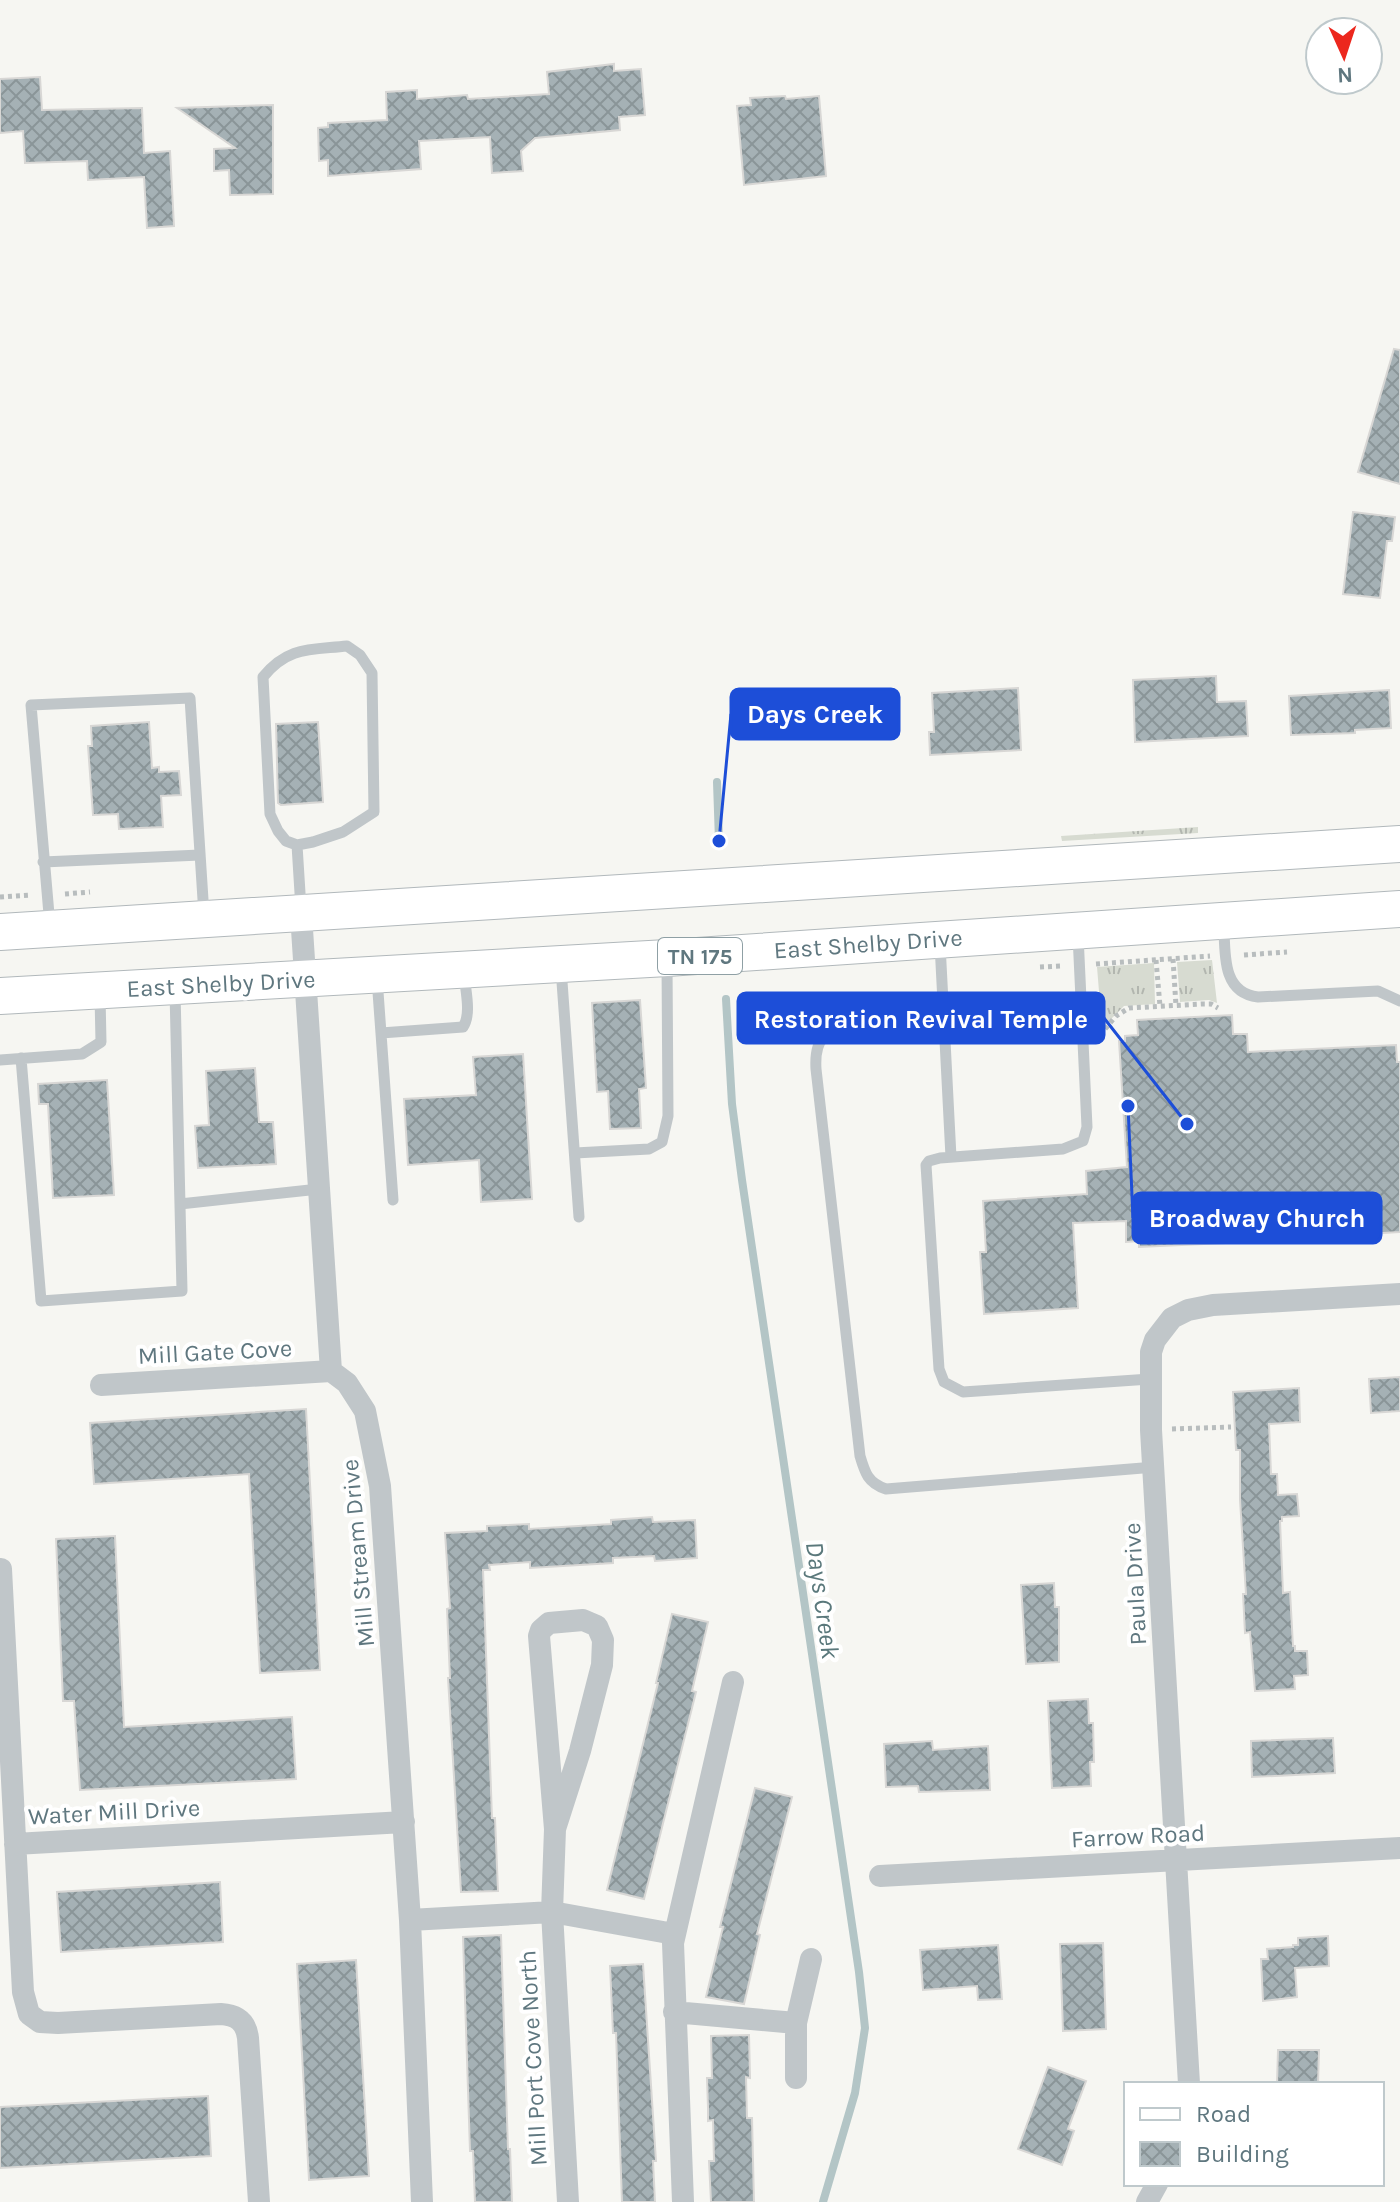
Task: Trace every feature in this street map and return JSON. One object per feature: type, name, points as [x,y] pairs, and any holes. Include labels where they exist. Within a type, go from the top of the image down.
[{"type":"main road","points":[[0,932],[1400,844]]},
{"type":"main road","name":"East Shelby Drive","points":[[0,996],[667,958],[1400,909]]},
{"type":"street","points":[[301,914],[331,1371]]},
{"type":"street","name":"Paula Drive","points":[[1189,2082],[1151,1430],[1151,1352],[1155,1340],[1172,1318],[1188,1310],[1238,1302],[1400,1294]]},
{"type":"street","name":"Mill Gate Cove","points":[[101,1385],[331,1371]]},
{"type":"street","name":"Mill Stream Drive","points":[[331,1371],[358,1396],[376,1456],[404,1822],[422,2202]]},
{"type":"street","points":[[1,1569],[15,1844]]},
{"type":"street","points":[[583,1620],[600,1631],[603,1640],[602,1665],[580,1751],[555,1829],[539,1636],[549,1623],[583,1620]]},
{"type":"street","points":[[683,2202],[672,1958],[674,1934],[733,1682]]},
{"type":"street","name":"Water Mill Drive","points":[[259,2202],[245,2026],[236,2017],[221,2014],[58,2023],[35,2019],[29,2014],[23,1992],[15,1844],[404,1822]]},
{"type":"street","name":"Mill Port Cove North","points":[[555,1829],[552,1912],[568,2202]]},
{"type":"street","name":"Farrow Road","points":[[880,1876],[1400,1848]]},
{"type":"street","points":[[410,1920],[552,1912],[674,1934]]},
{"type":"street","points":[[796,2078],[796,2023],[811,1959]]},
{"type":"street","points":[[674,2012],[796,2023]]},
{"type":"lane","points":[[347,646],[360,655],[372,673],[374,812],[343,832],[297,845],[286,841],[270,814],[263,677],[291,652],[347,646]]},
{"type":"lane","points":[[50,929],[31,705],[190,698],[204,919]]},
{"type":"lane","points":[[297,845],[301,914]]},
{"type":"lane","points":[[43,862],[200,855]]},
{"type":"lane","points":[[1224,921],[1225,956],[1232,985],[1239,992],[1258,997],[1378,991],[1400,1001]]},
{"type":"lane","points":[[1078,930],[1087,1127],[1083,1141],[1063,1149],[929,1161],[925,1170],[939,1362],[944,1382],[963,1392],[1150,1379]]},
{"type":"lane","points":[[939,939],[951,1157]]},
{"type":"lane","points":[[575,1153],[649,1149],[662,1142],[668,1116],[667,958]]},
{"type":"lane","points":[[561,963],[579,1217]]},
{"type":"lane","points":[[381,1033],[463,1027],[467,1014],[464,969]]},
{"type":"lane","points":[[377,974],[393,1200]]},
{"type":"lane","points":[[21,1058],[41,1301],[182,1291],[175,986]]},
{"type":"lane","points":[[0,1060],[82,1054],[101,1042],[100,991]]},
{"type":"lane","points":[[1082,1014],[838,1030],[818,1043],[815,1054],[860,1456],[866,1474],[874,1485],[886,1489],[1155,1467]]},
{"type":"lane","points":[[180,1204],[319,1189]]},
{"type":"path","points":[[1173,959],[1176,1006]]},
{"type":"path","points":[[1156,960],[1160,1006]]},
{"type":"path","points":[[1099,1037],[1122,1011],[1211,1004],[1218,1008]]},
{"type":"path","points":[[1151,1430],[1231,1427]]},
{"type":"green space","points":[[1198,827],[1198,833],[1062,841],[1061,836]]},
{"type":"green space","points":[[1212,960],[1217,1003],[1209,1000],[1180,1002],[1177,962]]},
{"type":"green space","points":[[1154,963],[1155,1004],[1124,1006],[1102,1028],[1097,967]]},
{"type":"building","points":[[614,64],[614,71],[641,69],[645,115],[619,117],[620,130],[535,138],[521,151],[523,171],[492,173],[490,137],[419,141],[421,169],[328,176],[328,160],[319,161],[318,128],[328,127],[328,123],[387,120],[386,92],[417,90],[417,99],[549,94],[547,72]]},
{"type":"building","points":[[40,77],[42,110],[142,108],[144,153],[170,151],[174,226],[147,228],[144,177],[88,180],[87,161],[25,163],[23,131],[0,133],[0,79]]},
{"type":"building","points":[[785,96],[786,99],[819,96],[826,176],[744,185],[737,106],[751,105],[750,98]]},
{"type":"building","points":[[273,105],[273,194],[230,195],[229,170],[214,171],[214,149],[235,148],[177,108]]},
{"type":"building","points":[[1394,349],[1400,350],[1400,484],[1358,472]]},
{"type":"building","points":[[1353,512],[1395,517],[1392,541],[1387,541],[1380,598],[1343,594]]},
{"type":"building","points":[[1216,676],[1217,702],[1246,701],[1248,736],[1135,742],[1133,680]]},
{"type":"building","points":[[1018,688],[1021,750],[930,755],[929,732],[934,732],[932,693]]},
{"type":"building","points":[[1389,690],[1391,728],[1355,730],[1355,733],[1291,735],[1289,696]]},
{"type":"building","points":[[149,722],[152,768],[159,767],[159,772],[179,771],[181,795],[161,796],[163,827],[119,829],[118,814],[93,815],[88,746],[92,746],[91,726]]},
{"type":"building","points":[[318,722],[323,802],[281,805],[278,803],[276,724]]},
{"type":"building","points":[[640,1000],[646,1088],[639,1089],[641,1128],[610,1129],[608,1091],[597,1092],[592,1003]]},
{"type":"building","points":[[1232,1015],[1233,1034],[1247,1034],[1248,1052],[1396,1045],[1397,1062],[1400,1062],[1400,1232],[1282,1239],[1280,1207],[1237,1209],[1238,1235],[1225,1236],[1225,1243],[1139,1247],[1139,1241],[1126,1242],[1126,1221],[1073,1223],[1078,1308],[984,1314],[980,1252],[986,1252],[983,1201],[1087,1194],[1086,1171],[1127,1167],[1119,1041],[1125,1041],[1125,1036],[1138,1035],[1137,1020]]},
{"type":"building","points":[[523,1054],[532,1199],[481,1202],[479,1160],[408,1165],[404,1099],[476,1095],[473,1057]]},
{"type":"building","points":[[255,1068],[259,1122],[273,1122],[276,1164],[198,1168],[195,1126],[209,1125],[206,1071]]},
{"type":"building","points":[[107,1080],[114,1195],[53,1198],[48,1104],[39,1104],[38,1084]]},
{"type":"building","points":[[1400,1377],[1400,1411],[1371,1413],[1369,1379]]},
{"type":"building","points":[[1299,1388],[1300,1422],[1269,1424],[1271,1474],[1277,1474],[1278,1495],[1297,1494],[1299,1516],[1282,1517],[1280,1521],[1283,1593],[1290,1592],[1293,1646],[1295,1651],[1307,1651],[1308,1675],[1294,1676],[1295,1689],[1255,1691],[1250,1632],[1245,1633],[1240,1450],[1236,1450],[1233,1392]]},
{"type":"building","points":[[306,1409],[320,1670],[260,1673],[249,1474],[94,1484],[90,1423]]},
{"type":"building","points":[[652,1517],[653,1522],[695,1520],[697,1558],[655,1561],[654,1556],[613,1558],[613,1563],[530,1568],[530,1562],[489,1565],[490,1570],[483,1570],[492,1818],[495,1818],[498,1891],[461,1892],[448,1678],[447,1609],[450,1608],[445,1533],[487,1531],[487,1526],[529,1524],[529,1529],[611,1524],[611,1520]]},
{"type":"building","points":[[115,1536],[124,1727],[292,1717],[296,1779],[80,1790],[74,1701],[63,1701],[56,1539]]},
{"type":"building","points":[[1054,1583],[1055,1607],[1059,1607],[1059,1662],[1026,1664],[1021,1585]]},
{"type":"building","points":[[672,1614],[708,1622],[692,1691],[696,1692],[644,1899],[607,1890]]},
{"type":"building","points":[[1088,1699],[1089,1723],[1093,1723],[1091,1786],[1052,1788],[1048,1701]]},
{"type":"building","points":[[1333,1738],[1335,1773],[1252,1777],[1251,1741]]},
{"type":"building","points":[[932,1741],[933,1750],[988,1746],[990,1790],[919,1792],[918,1786],[886,1787],[884,1744]]},
{"type":"building","points":[[755,1788],[792,1797],[757,1934],[760,1935],[744,2004],[706,1997]]},
{"type":"building","points":[[220,1882],[223,1942],[61,1952],[57,1892]]},
{"type":"building","points":[[501,1935],[512,2202],[475,2202],[473,2151],[470,2151],[463,1937]]},
{"type":"building","points":[[1328,1936],[1329,1966],[1295,1968],[1297,1997],[1263,2001],[1261,1959],[1268,1959],[1267,1949],[1293,1947],[1298,1945],[1298,1938]]},
{"type":"building","points":[[1103,1943],[1106,2029],[1063,2031],[1060,1944]]},
{"type":"building","points":[[998,1945],[1002,1999],[978,2000],[977,1986],[923,1990],[920,1950]]},
{"type":"building","points":[[356,1960],[369,2176],[309,2180],[297,1964]]},
{"type":"building","points":[[643,1964],[656,2161],[653,2161],[655,2202],[622,2202],[616,2033],[613,2033],[610,1966]]},
{"type":"building","points":[[749,2035],[747,2118],[752,2118],[754,2202],[711,2202],[709,2161],[714,2161],[713,2120],[708,2121],[707,2078],[712,2078],[711,2036]]},
{"type":"building","points":[[1278,2050],[1319,2050],[1318,2082],[1277,2082]]},
{"type":"building","points":[[1048,2067],[1086,2081],[1068,2129],[1074,2131],[1062,2165],[1018,2149]]},
{"type":"building","points":[[208,2096],[211,2156],[0,2168],[0,2107]]},
{"type":"waterway","name":"Days Creek","points":[[717,782],[719,841]]},
{"type":"waterway","name":"Days Creek","points":[[726,999],[732,1104],[742,1180],[865,2028],[855,2093],[823,2202]]},
{"type":"place","name":"Days Creek","points":[[719,841]]},
{"type":"place","name":"Broadway Church","points":[[1128,1106]]},
{"type":"place","name":"Restoration Revival Temple","points":[[1187,1124]]}]
